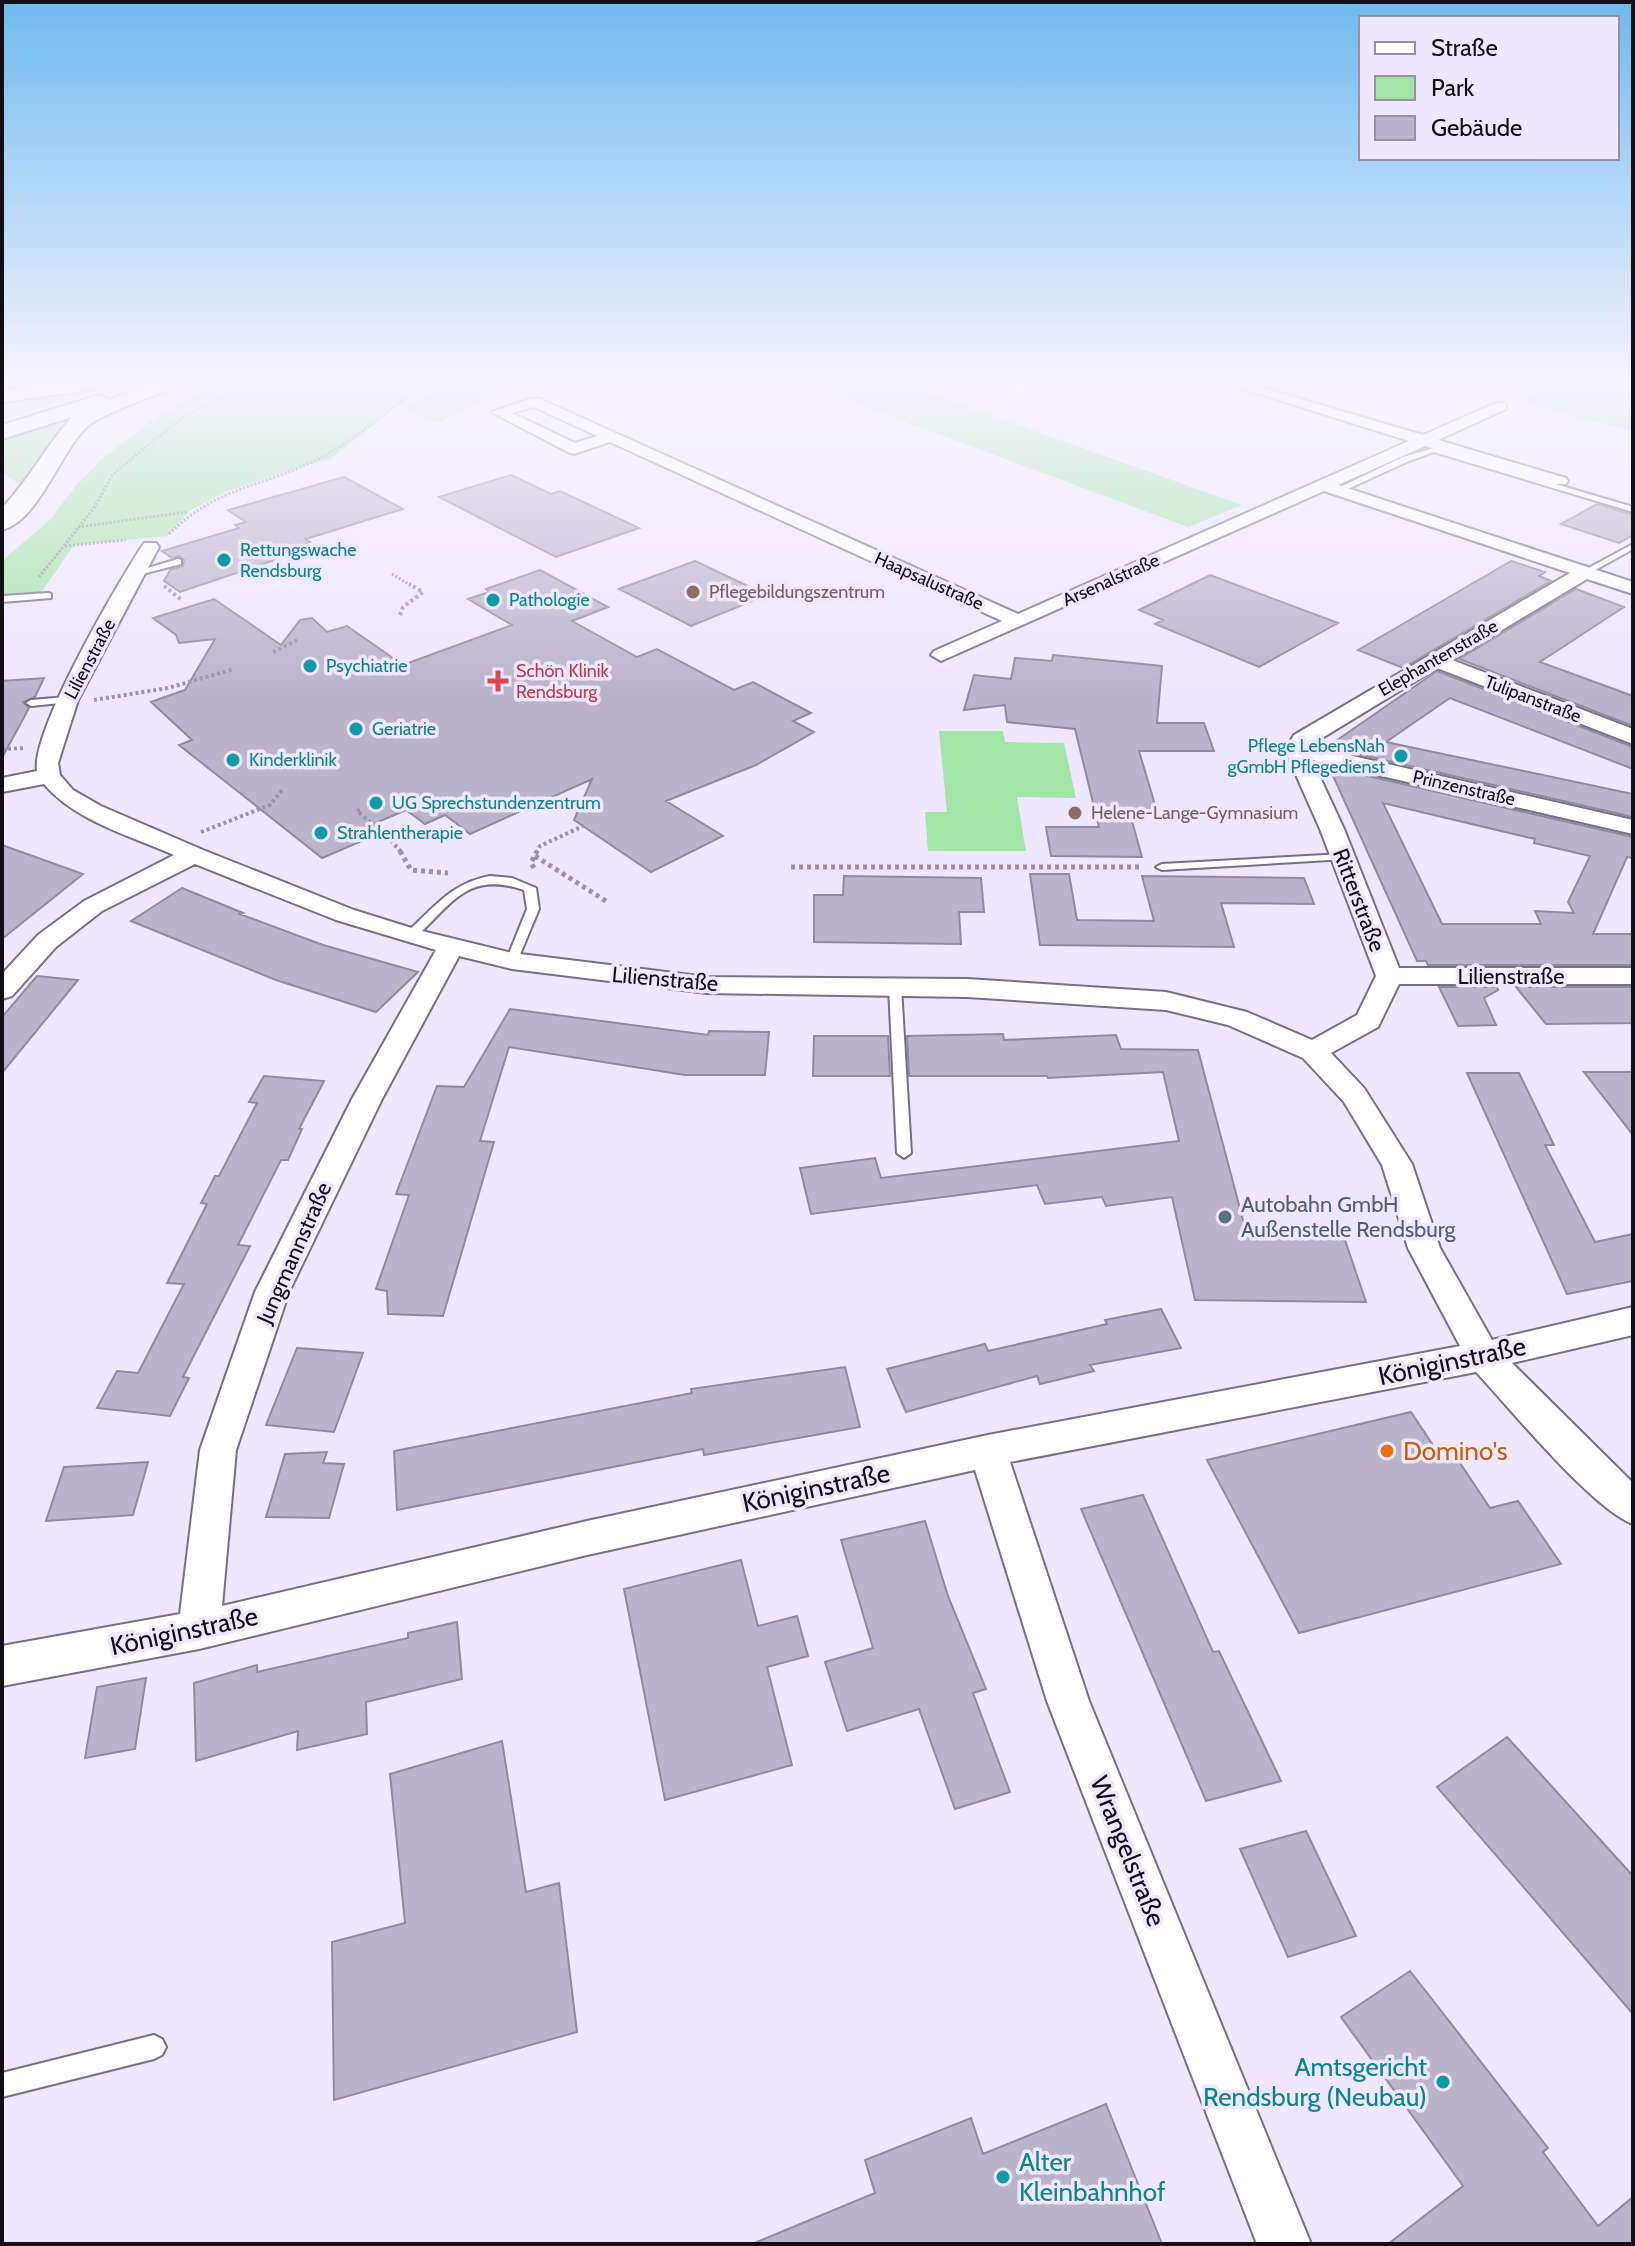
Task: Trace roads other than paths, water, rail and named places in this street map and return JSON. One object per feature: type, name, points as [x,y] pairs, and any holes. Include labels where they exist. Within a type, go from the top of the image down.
[{"type":"highway","points":[[6,518],[12,491],[9,485]]},
{"type":"highway","points":[[6,518],[37,485]]},
{"type":"street","name":"Haapsalustraße","points":[[716,485],[1018,621]]},
{"type":"street","name":"Arsenalstraße","points":[[941,655],[1337,485]]},
{"type":"street","points":[[1331,488],[1633,588]]},
{"type":"street","name":"Lilienstraße","points":[[144,543],[135,573],[66,703],[49,754],[49,776],[65,795],[93,811],[345,915],[410,936],[512,961],[707,985],[895,987],[1166,1001],[1237,1018],[1313,1051]]},
{"type":"street","name":"Elephantenstraße","points":[[1296,750],[1302,740],[1585,572]]},
{"type":"street","name":"Tulipanstraße","points":[[1434,660],[1633,737]]},
{"type":"street","name":"Prinzenstraße","points":[[1296,750],[1633,827]]},
{"type":"street","name":"Ritterstraße","points":[[1296,750],[1343,857],[1389,976],[1368,1021],[1313,1051]]},
{"type":"street","points":[[2,785],[49,776]]},
{"type":"street","points":[[2,990],[47,941],[93,906],[182,849]]},
{"type":"street","name":"Jungmannstraße","points":[[199,1630],[218,1450],[272,1292],[367,1099],[451,946]]},
{"type":"street","name":"Lilienstraße","points":[[1389,976],[1633,976]]},
{"type":"street","points":[[1313,1051],[1354,1095],[1397,1164],[1424,1248],[1483,1356],[1586,1464],[1633,1507]]},
{"type":"street","name":"Königinstraße","points":[[2,1666],[199,1630],[587,1538],[988,1451],[1483,1356],[1633,1321]]},
{"type":"street","name":"Wrangelstraße","points":[[988,1451],[1068,1701],[1284,2244]]},
{"type":"lane","points":[[1331,488],[1339,485]]},
{"type":"lane","points":[[1549,485],[1633,510]]},
{"type":"lane","points":[[1585,572],[1633,546]]},
{"type":"lane","points":[[135,573],[178,562]]},
{"type":"lane","points":[[2,599],[48,596]]},
{"type":"lane","points":[[31,703],[66,703]]},
{"type":"lane","points":[[1162,867],[1343,857]]},
{"type":"lane","points":[[410,936],[436,914],[454,891],[484,879],[509,879],[530,888],[533,909],[512,961]]},
{"type":"lane","points":[[895,987],[904,1153]]},
{"type":"lane","points":[[2,2085],[154,2047]]},
{"type":"place","name":"Rettungswache Rendsburg","points":[[224,560]]},
{"type":"place","name":"Pflegebildungszentrum","points":[[693,592]]},
{"type":"place","name":"Pathologie","points":[[493,600]]},
{"type":"place","name":"Psychiatrie","points":[[310,666]]},
{"type":"place","name":"Schön Klinik Rendsburg","points":[[498,681]]},
{"type":"place","name":"Geriatrie","points":[[356,729]]},
{"type":"place","name":"Pflege LebensNah gGmbH Pflegedienst","points":[[1401,756]]},
{"type":"place","name":"Kinderklinik","points":[[233,760]]},
{"type":"place","name":"UG Sprechstundenzentrum","points":[[376,803]]},
{"type":"place","name":"Helene-Lange-Gymnasium","points":[[1075,813]]},
{"type":"place","name":"Strahlentherapie","points":[[321,833]]},
{"type":"place","name":"Autobahn GmbH Außenstelle Rendsburg","points":[[1225,1217]]},
{"type":"place","name":"Domino's","points":[[1387,1451]]},
{"type":"place","name":"Amtsgericht Rendsburg (Neubau)","points":[[1443,2082]]},
{"type":"place","name":"Alter Kleinbahnhof","points":[[1003,2177]]}]
